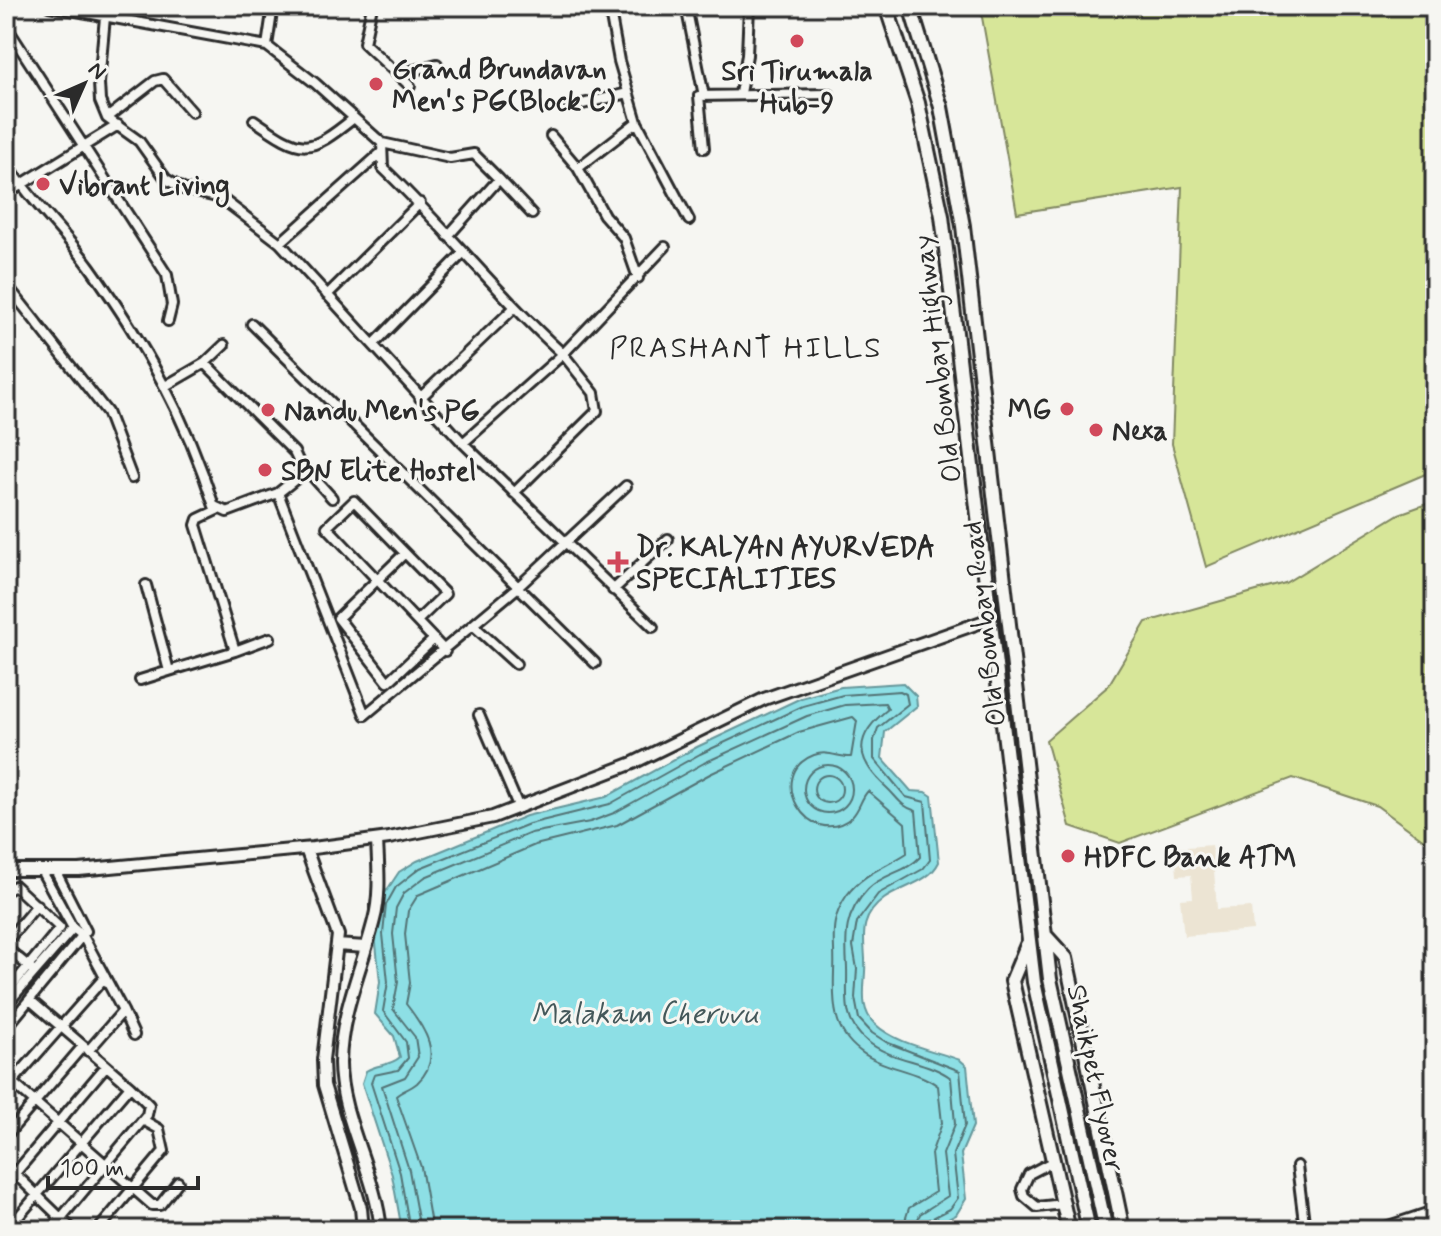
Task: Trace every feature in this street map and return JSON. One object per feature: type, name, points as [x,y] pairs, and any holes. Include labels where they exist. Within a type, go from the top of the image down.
[{"type":"main road","name":"Old Bombay Highway","points":[[886,6],[918,103],[942,216],[1028,942],[1012,981],[1069,1230]]},
{"type":"main road","name":"Old Bombay Road","points":[[910,6],[941,107],[963,226],[1045,935],[1066,958],[1123,1230]]},
{"type":"main road","name":"Shaikpet Flyover","points":[[1045,935],[1050,979],[1106,1230]]},
{"type":"main road","name":"Shaikpet Flyover","points":[[1028,942],[1034,982],[1089,1230]]},
{"type":"main road","points":[[1381,1230],[1435,1212]]},
{"type":"main road","points":[[1420,1230],[1435,1226]]},
{"type":"street","points":[[6,10],[13,6]]},
{"type":"street","points":[[49,6],[267,46],[354,118],[382,148],[450,158],[474,154],[532,214]]},
{"type":"street","points":[[106,6],[99,83],[100,101],[107,118],[139,141],[166,179],[183,189],[221,198],[280,243],[375,343],[420,398],[463,443],[653,627]]},
{"type":"street","points":[[267,46],[273,6]]},
{"type":"street","points":[[372,6],[364,43],[410,86]]},
{"type":"street","points":[[609,6],[637,122],[689,220]]},
{"type":"street","points":[[686,6],[704,96]]},
{"type":"street","points":[[740,93],[748,42],[749,6]]},
{"type":"street","points":[[6,26],[81,147],[111,186],[167,275],[172,305],[168,321]]},
{"type":"street","points":[[400,74],[437,64]]},
{"type":"street","points":[[107,118],[155,81],[163,79],[192,112]]},
{"type":"street","points":[[570,107],[628,93]]},
{"type":"street","points":[[704,148],[699,96],[829,94]]},
{"type":"street","points":[[254,120],[276,135],[305,146],[323,144],[354,118]]},
{"type":"street","points":[[578,168],[637,122]]},
{"type":"street","points":[[6,194],[118,125]]},
{"type":"street","points":[[551,136],[578,168],[604,215],[624,238],[638,278]]},
{"type":"street","points":[[382,148],[383,168],[420,203],[513,309],[563,354],[594,393],[597,411],[514,493]]},
{"type":"street","points":[[280,243],[382,148]]},
{"type":"street","points":[[6,161],[20,185],[89,266],[167,385],[196,450],[217,510]]},
{"type":"street","points":[[448,236],[499,179]]},
{"type":"street","points":[[327,295],[420,203]]},
{"type":"street","points":[[463,443],[563,354],[665,247]]},
{"type":"street","points":[[375,343],[464,252]]},
{"type":"street","points":[[6,284],[107,412],[132,478]]},
{"type":"street","points":[[420,398],[513,309]]},
{"type":"street","points":[[252,324],[595,663]]},
{"type":"street","points":[[167,385],[205,363],[224,345]]},
{"type":"street","points":[[205,363],[294,452],[301,467],[332,498]]},
{"type":"street","points":[[235,651],[196,525],[198,519],[217,510],[227,512],[278,493],[307,470]]},
{"type":"street","points":[[278,493],[365,715],[474,626],[626,486]]},
{"type":"street","points":[[417,621],[445,594],[354,501],[327,527],[445,651]]},
{"type":"street","points":[[613,590],[668,539]]},
{"type":"street","points":[[405,553],[338,618],[388,682],[434,639]]},
{"type":"street","points":[[146,585],[169,671]]},
{"type":"street","points":[[6,870],[55,870],[306,849],[451,827],[519,808],[647,757],[764,699],[990,619]]},
{"type":"street","points":[[474,626],[516,664]]},
{"type":"street","points":[[140,680],[270,638]]},
{"type":"street","points":[[479,715],[519,808]]},
{"type":"street","points":[[377,840],[375,916],[345,1019],[340,1064],[347,1103],[379,1209],[381,1230]]},
{"type":"street","points":[[306,849],[338,935],[323,1060],[324,1085],[361,1208],[363,1230]]},
{"type":"street","points":[[41,870],[73,928],[83,936],[134,1035]]},
{"type":"street","points":[[6,1028],[83,936],[86,925],[55,870]]},
{"type":"street","points":[[6,891],[15,886],[60,928],[6,1005]]},
{"type":"street","points":[[32,969],[6,945],[37,905]]},
{"type":"street","points":[[6,993],[73,928]]},
{"type":"street","points":[[337,945],[365,947]]},
{"type":"street","points":[[105,977],[8,1083],[82,1141],[156,1206],[178,1182]]},
{"type":"street","points":[[30,1000],[149,1105],[143,1120],[51,1230]]},
{"type":"street","points":[[6,1136],[123,1011]]},
{"type":"street","points":[[323,1060],[340,1064]]},
{"type":"street","points":[[6,1184],[106,1066]]},
{"type":"street","points":[[7,1230],[130,1086]]},
{"type":"street","points":[[98,1230],[164,1151],[165,1140],[159,1129],[143,1120]]},
{"type":"street","points":[[1052,1162],[1029,1174],[1022,1189],[1024,1196],[1037,1207],[1063,1204]]},
{"type":"street","points":[[6,1165],[73,1230]]},
{"type":"street","points":[[1297,1166],[1305,1230]]},
{"type":"shaded area","points":[[1212,845],[1217,909],[1251,907],[1253,930],[1184,936],[1180,899],[1193,898],[1191,875],[1177,876],[1175,848]]},
{"type":"green space","points":[[980,6],[1435,6],[1435,470],[1206,567],[1172,444],[1182,187],[1017,213]]},
{"type":"green space","points":[[1435,501],[1435,848],[1377,806],[1293,778],[1120,843],[1070,826],[1046,740],[1108,686],[1146,622],[1285,583],[1399,514]]},
{"type":"water","name":"Malakam Cheruvu","points":[[903,683],[916,696],[917,706],[885,732],[882,758],[911,791],[926,792],[932,796],[939,862],[922,880],[884,899],[869,916],[864,933],[864,1000],[870,1019],[893,1037],[960,1060],[967,1066],[973,1126],[961,1154],[966,1199],[956,1215],[927,1230],[402,1230],[392,1175],[362,1083],[366,1071],[400,1057],[394,1036],[375,1014],[380,982],[375,934],[379,902],[399,872],[417,861],[526,816],[606,797],[697,747],[801,698],[841,687]]},
{"type":"place","name":"Sri Tirumala Hub-9","points":[[797,41]]},
{"type":"place","name":"Grand Brundavan Men's PG(Block C)","points":[[376,84]]},
{"type":"place","name":"Vibrant Living","points":[[43,184]]},
{"type":"place","name":"MG","points":[[1067,409]]},
{"type":"place","name":"Nandu Men's PG","points":[[268,410]]},
{"type":"place","name":"Nexa","points":[[1096,430]]},
{"type":"place","name":"SBN Elite Hostel","points":[[265,470]]},
{"type":"place","name":"Dr. KALYAN AYURVEDA SPECIALITIES","points":[[618,562]]},
{"type":"place","name":"HDFC Bank ATM","points":[[1068,856]]},
{"type":"district","name":"PRASHANT HILLS","points":[[746,347]]}]
